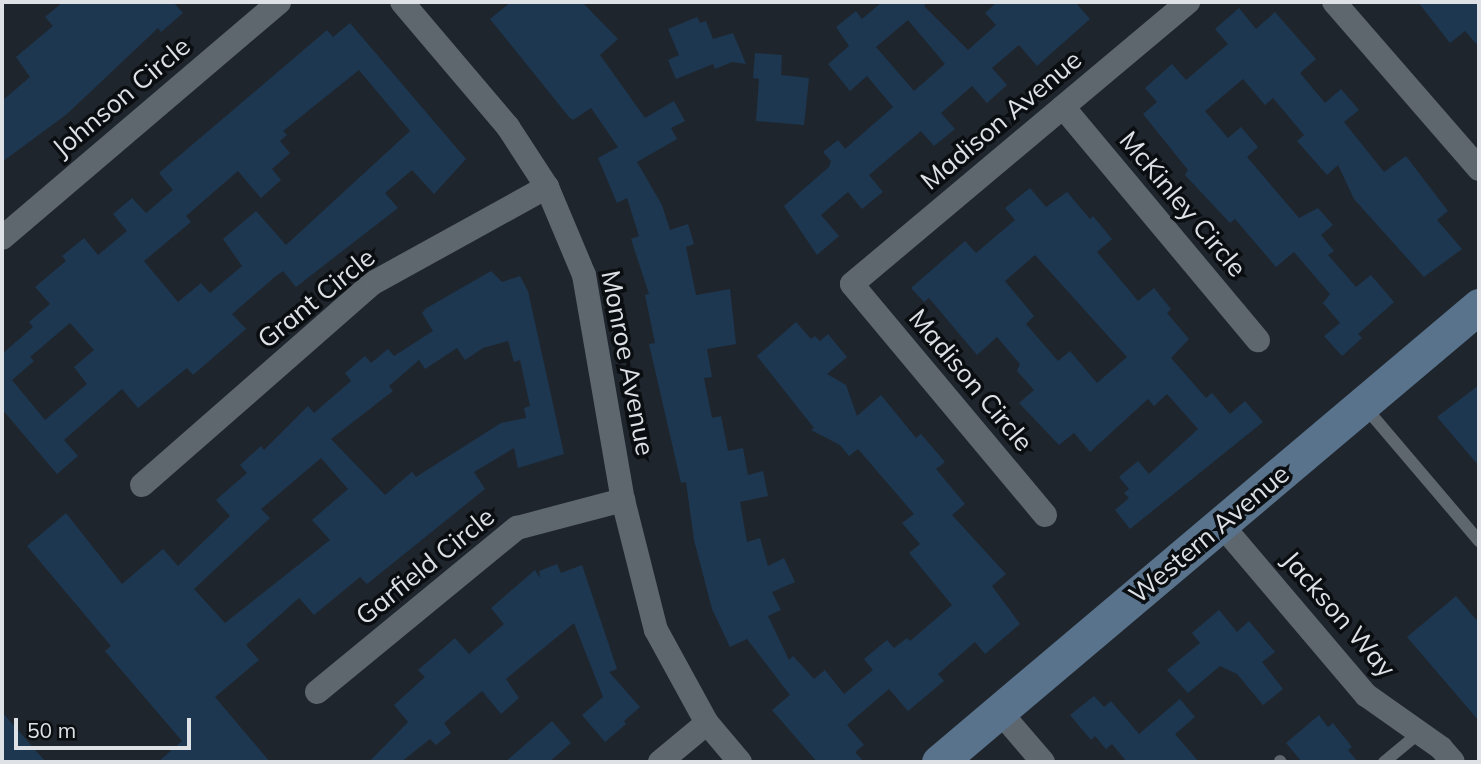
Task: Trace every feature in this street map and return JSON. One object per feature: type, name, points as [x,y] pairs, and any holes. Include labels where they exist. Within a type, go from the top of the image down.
[{"type":"main road","name":"Western Avenue","points":[[939,762],[1220,523],[1478,310]]},
{"type":"street","name":"Johnson Circle","points":[[2,238],[279,2]]},
{"type":"street","name":"Monroe Avenue","points":[[402,2],[508,127],[547,187],[583,275],[623,500],[656,629],[707,723],[740,762]]},
{"type":"street","name":"Madison Avenue","points":[[852,284],[1188,2]]},
{"type":"street","points":[[1334,2],[1479,169]]},
{"type":"street","name":"McKinley Circle","points":[[1063,107],[1258,340]]},
{"type":"street","name":"Grant Circle","points":[[142,485],[373,283],[547,187]]},
{"type":"street","name":"Madison Circle","points":[[852,284],[1045,514]]},
{"type":"street","name":"Garfield Circle","points":[[317,692],[517,528],[623,500]]},
{"type":"street","name":"Jackson Way","points":[[1220,523],[1366,695],[1419,733],[1453,762]]},
{"type":"street","points":[[1000,712],[1043,762]]},
{"type":"street","points":[[660,762],[707,723]]},
{"type":"lane","points":[[1362,404],[1479,541]]},
{"type":"lane","points":[[1384,762],[1419,733]]},
{"type":"building","points":[[63,2],[173,2],[183,13],[161,32],[158,28],[67,114],[2,162],[2,101],[30,77],[16,57],[53,26],[45,17]]},
{"type":"building","points":[[511,2],[582,2],[618,39],[600,55],[645,118],[674,101],[685,121],[671,128],[677,139],[637,162],[662,205],[670,230],[688,224],[694,244],[686,247],[696,295],[730,289],[736,344],[707,349],[712,377],[704,378],[712,418],[721,416],[728,451],[743,448],[748,475],[763,471],[768,496],[740,502],[747,542],[760,538],[768,566],[784,558],[795,582],[772,592],[781,610],[768,616],[789,660],[793,656],[814,679],[825,670],[844,694],[873,670],[864,659],[887,640],[894,648],[907,638],[910,641],[952,605],[909,553],[920,544],[902,523],[914,514],[858,449],[849,456],[840,445],[811,430],[814,428],[757,356],[796,322],[811,339],[815,336],[820,341],[828,334],[847,357],[827,374],[846,385],[857,416],[881,395],[916,438],[921,434],[945,462],[936,469],[965,504],[952,515],[1006,574],[992,586],[1020,624],[985,654],[975,642],[938,674],[944,681],[908,711],[889,689],[847,725],[864,745],[855,752],[864,762],[817,762],[772,710],[790,695],[747,639],[730,647],[712,609],[694,540],[686,482],[681,483],[649,344],[655,343],[645,295],[649,294],[631,239],[639,236],[627,198],[617,203],[598,158],[618,147],[591,108],[573,120],[569,117],[490,19]]},
{"type":"building","points":[[882,2],[928,2],[924,6],[968,50],[996,25],[985,13],[997,2],[1075,2],[1090,19],[1037,66],[1019,45],[992,68],[1007,85],[987,103],[972,86],[941,113],[955,129],[934,146],[921,131],[869,175],[883,192],[862,209],[848,192],[821,215],[839,236],[817,255],[784,206],[829,167],[831,161],[823,152],[838,140],[845,149],[893,107],[867,76],[850,91],[828,64],[849,46],[836,27],[856,11],[862,19]],"holes":[[[908,20],[945,64],[914,91],[876,47]]]},
{"type":"building","points":[[1418,2],[1479,2],[1479,47],[1465,31],[1450,43]]},
{"type":"building","points":[[1239,8],[1256,29],[1275,12],[1316,59],[1300,73],[1325,103],[1341,89],[1359,110],[1344,122],[1384,172],[1406,156],[1448,211],[1437,220],[1462,249],[1424,277],[1354,199],[1338,165],[1327,175],[1297,141],[1304,135],[1273,98],[1265,105],[1243,79],[1205,111],[1228,138],[1241,127],[1258,147],[1247,157],[1299,218],[1318,208],[1333,225],[1321,235],[1334,251],[1328,255],[1356,287],[1371,275],[1394,302],[1358,334],[1362,338],[1342,356],[1324,336],[1340,323],[1323,303],[1330,294],[1294,252],[1276,267],[1235,219],[1230,223],[1185,175],[1188,170],[1143,114],[1157,102],[1145,88],[1172,64],[1186,80],[1228,44],[1215,29]]},
{"type":"building","points":[[697,17],[700,23],[706,21],[713,39],[733,33],[746,64],[732,62],[715,69],[713,64],[676,79],[668,60],[679,55],[668,29]]},
{"type":"building","points":[[350,23],[466,159],[434,194],[412,170],[385,193],[398,208],[296,287],[283,271],[276,276],[232,314],[246,329],[193,375],[187,368],[138,408],[122,389],[64,440],[78,456],[57,474],[2,409],[2,354],[33,327],[29,322],[50,304],[35,287],[66,261],[62,256],[84,238],[98,255],[127,231],[113,214],[132,198],[146,213],[173,190],[159,173],[327,30],[333,37]],"holes":[[[359,70],[410,131],[286,245],[256,211],[223,239],[242,266],[210,293],[201,283],[178,302],[144,261],[191,222],[186,216],[238,171],[261,198],[281,180],[272,169],[290,153],[280,141],[287,135],[283,131]],[[70,323],[94,350],[74,367],[87,384],[45,420],[12,380],[34,361],[30,357]]]},
{"type":"building","points":[[755,53],[782,55],[781,75],[809,78],[804,125],[756,121],[759,79],[753,78]]},
{"type":"building","points":[[1030,188],[1046,207],[1067,192],[1090,219],[1093,216],[1112,239],[1097,252],[1138,301],[1154,288],[1171,309],[1167,313],[1189,339],[1171,358],[1206,398],[1212,393],[1230,414],[1245,401],[1263,422],[1130,529],[1115,510],[1129,498],[1124,493],[1129,489],[1119,477],[1138,461],[1149,474],[1198,429],[1167,394],[1154,406],[1148,399],[1090,452],[1074,433],[1059,445],[1019,403],[1034,390],[1017,371],[1020,364],[997,337],[977,355],[929,298],[924,302],[911,288],[965,241],[976,253],[1015,220],[1005,208]],"holes":[[[1035,255],[1127,357],[1097,383],[1070,351],[1058,361],[1026,324],[1034,316],[1005,281]]]},
{"type":"building","points":[[491,271],[502,282],[520,276],[528,291],[564,454],[518,468],[514,448],[474,472],[485,489],[367,584],[360,577],[314,615],[299,598],[246,645],[259,660],[215,697],[270,762],[158,762],[182,741],[105,651],[111,646],[27,546],[66,513],[122,584],[163,549],[178,566],[230,516],[216,500],[247,473],[240,465],[261,446],[264,450],[308,406],[314,413],[351,381],[345,373],[365,356],[371,363],[388,349],[394,356],[433,331],[422,313]],"holes":[[[508,341],[514,362],[520,360],[530,406],[524,408],[526,418],[501,423],[416,477],[412,472],[385,495],[331,439],[393,391],[389,386],[419,360],[425,369],[457,348],[465,360],[483,348]],[[321,458],[348,489],[312,520],[330,540],[225,623],[194,589],[270,518],[261,509]]]},
{"type":"building","points":[[1479,385],[1479,466],[1437,417]]},
{"type":"building","points":[[557,564],[561,573],[582,565],[617,669],[609,672],[640,707],[624,721],[626,724],[605,742],[582,715],[603,697],[574,623],[506,679],[519,698],[501,714],[482,691],[444,723],[451,733],[436,745],[430,739],[401,762],[369,762],[408,722],[394,705],[425,677],[418,670],[455,638],[469,654],[504,624],[491,608],[535,570],[540,578],[539,571]]},
{"type":"building","points":[[1456,596],[1479,623],[1479,721],[1407,637]]},
{"type":"building","points":[[1219,610],[1237,632],[1249,621],[1275,652],[1262,662],[1283,689],[1263,705],[1237,674],[1220,666],[1188,693],[1167,670],[1200,643],[1192,633]]},
{"type":"building","points":[[1094,696],[1104,707],[1111,701],[1139,734],[1180,699],[1195,717],[1175,734],[1199,762],[1127,762],[1112,744],[1106,749],[1095,736],[1091,740],[1070,715]]},
{"type":"building","points":[[2,712],[46,762],[2,762]]},
{"type":"building","points":[[1319,715],[1328,727],[1333,723],[1352,747],[1348,750],[1358,762],[1302,762],[1286,743]]},
{"type":"building","points":[[552,721],[571,743],[549,762],[505,762]]}]
